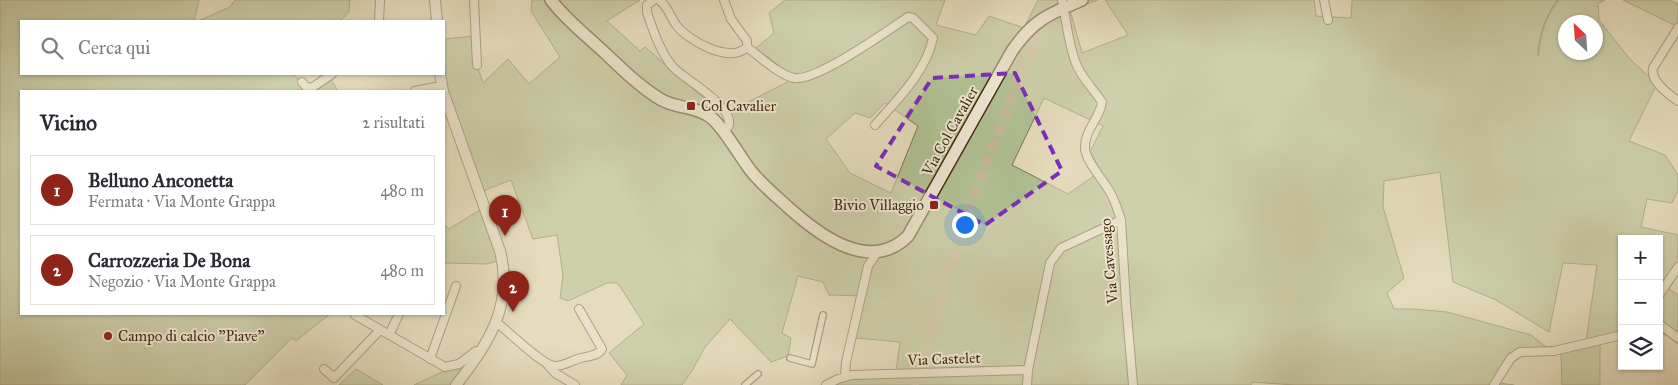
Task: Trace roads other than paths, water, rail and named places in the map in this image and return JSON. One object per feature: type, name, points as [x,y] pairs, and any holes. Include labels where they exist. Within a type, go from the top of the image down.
[{"type":"main road","name":"Via Col Cavalier","points":[[551,0],[584,34],[654,95],[668,103],[705,114],[713,120],[762,184],[802,220],[841,246],[863,251],[888,249],[899,243],[911,231],[1019,41],[1028,30],[1063,4],[1082,0]]},
{"type":"street","points":[[379,20],[380,0]]},
{"type":"street","points":[[435,0],[436,20]]},
{"type":"street","points":[[474,0],[477,65]]},
{"type":"street","points":[[654,0],[647,5],[647,12],[668,60],[679,73],[724,108],[729,121],[728,127],[724,132]]},
{"type":"street","points":[[659,0],[665,4],[677,26],[697,42],[717,51],[730,53],[741,52],[747,47]]},
{"type":"street","points":[[724,0],[731,19],[746,38],[747,47],[787,75],[797,78],[806,77],[826,69],[908,17],[913,18],[932,38],[931,46],[917,74],[901,96],[875,125]]},
{"type":"street","points":[[1324,0],[1328,20]]},
{"type":"street","name":"Via Cavessago","points":[[1063,4],[1070,44],[1075,59],[1102,102],[1101,110],[1087,133],[1085,148],[1088,158],[1118,207],[1122,220],[1126,304],[1133,385]]},
{"type":"street","points":[[1678,28],[1657,61],[1652,73],[1654,78],[1678,101]]},
{"type":"street","points":[[302,82],[308,88],[313,87],[331,75]]},
{"type":"street","points":[[440,75],[443,90]]},
{"type":"street","points":[[445,96],[502,257],[504,277],[504,294],[496,322],[481,352],[456,385]]},
{"type":"street","points":[[1027,385],[1028,370],[1050,263],[1061,248],[1122,220]]},
{"type":"street","points":[[845,376],[846,362],[868,266],[878,251]]},
{"type":"street","points":[[1663,289],[1678,267]]},
{"type":"street","points":[[430,359],[456,286]]},
{"type":"street","points":[[547,364],[560,365],[598,354],[601,351],[602,349],[579,309]]},
{"type":"street","points":[[389,335],[399,315]]},
{"type":"street","points":[[790,358],[812,364],[823,315]]},
{"type":"street","points":[[355,316],[442,366],[450,367],[459,364],[474,352],[481,352]]},
{"type":"street","points":[[496,322],[555,372],[575,385]]},
{"type":"street","points":[[1660,325],[1678,338]]},
{"type":"street","points":[[324,369],[334,378],[380,330]]},
{"type":"street","points":[[1494,385],[1511,358],[1520,352],[1550,352],[1618,335]]},
{"type":"street","name":"Via Castelet","points":[[826,385],[845,376],[1028,370]]},
{"type":"street","points":[[745,385],[758,374]]},
{"type":"waterway","points":[[1538,55],[1544,26],[1558,0]]},
{"type":"tunnel","points":[[913,385],[969,209],[1024,66],[1056,0]]},
{"type":"place","name":"Col Cavalier","points":[[691,106]]},
{"type":"place","name":"Bivio Villaggio","points":[[934,205]]},
{"type":"place","name":"Belluno Anconetta","points":[[505,236]]},
{"type":"place","name":"Carrozzeria De Bona","points":[[513,312]]},
{"type":"place","name":"Campo di calcio \"Piave\"","points":[[108,336]]}]
